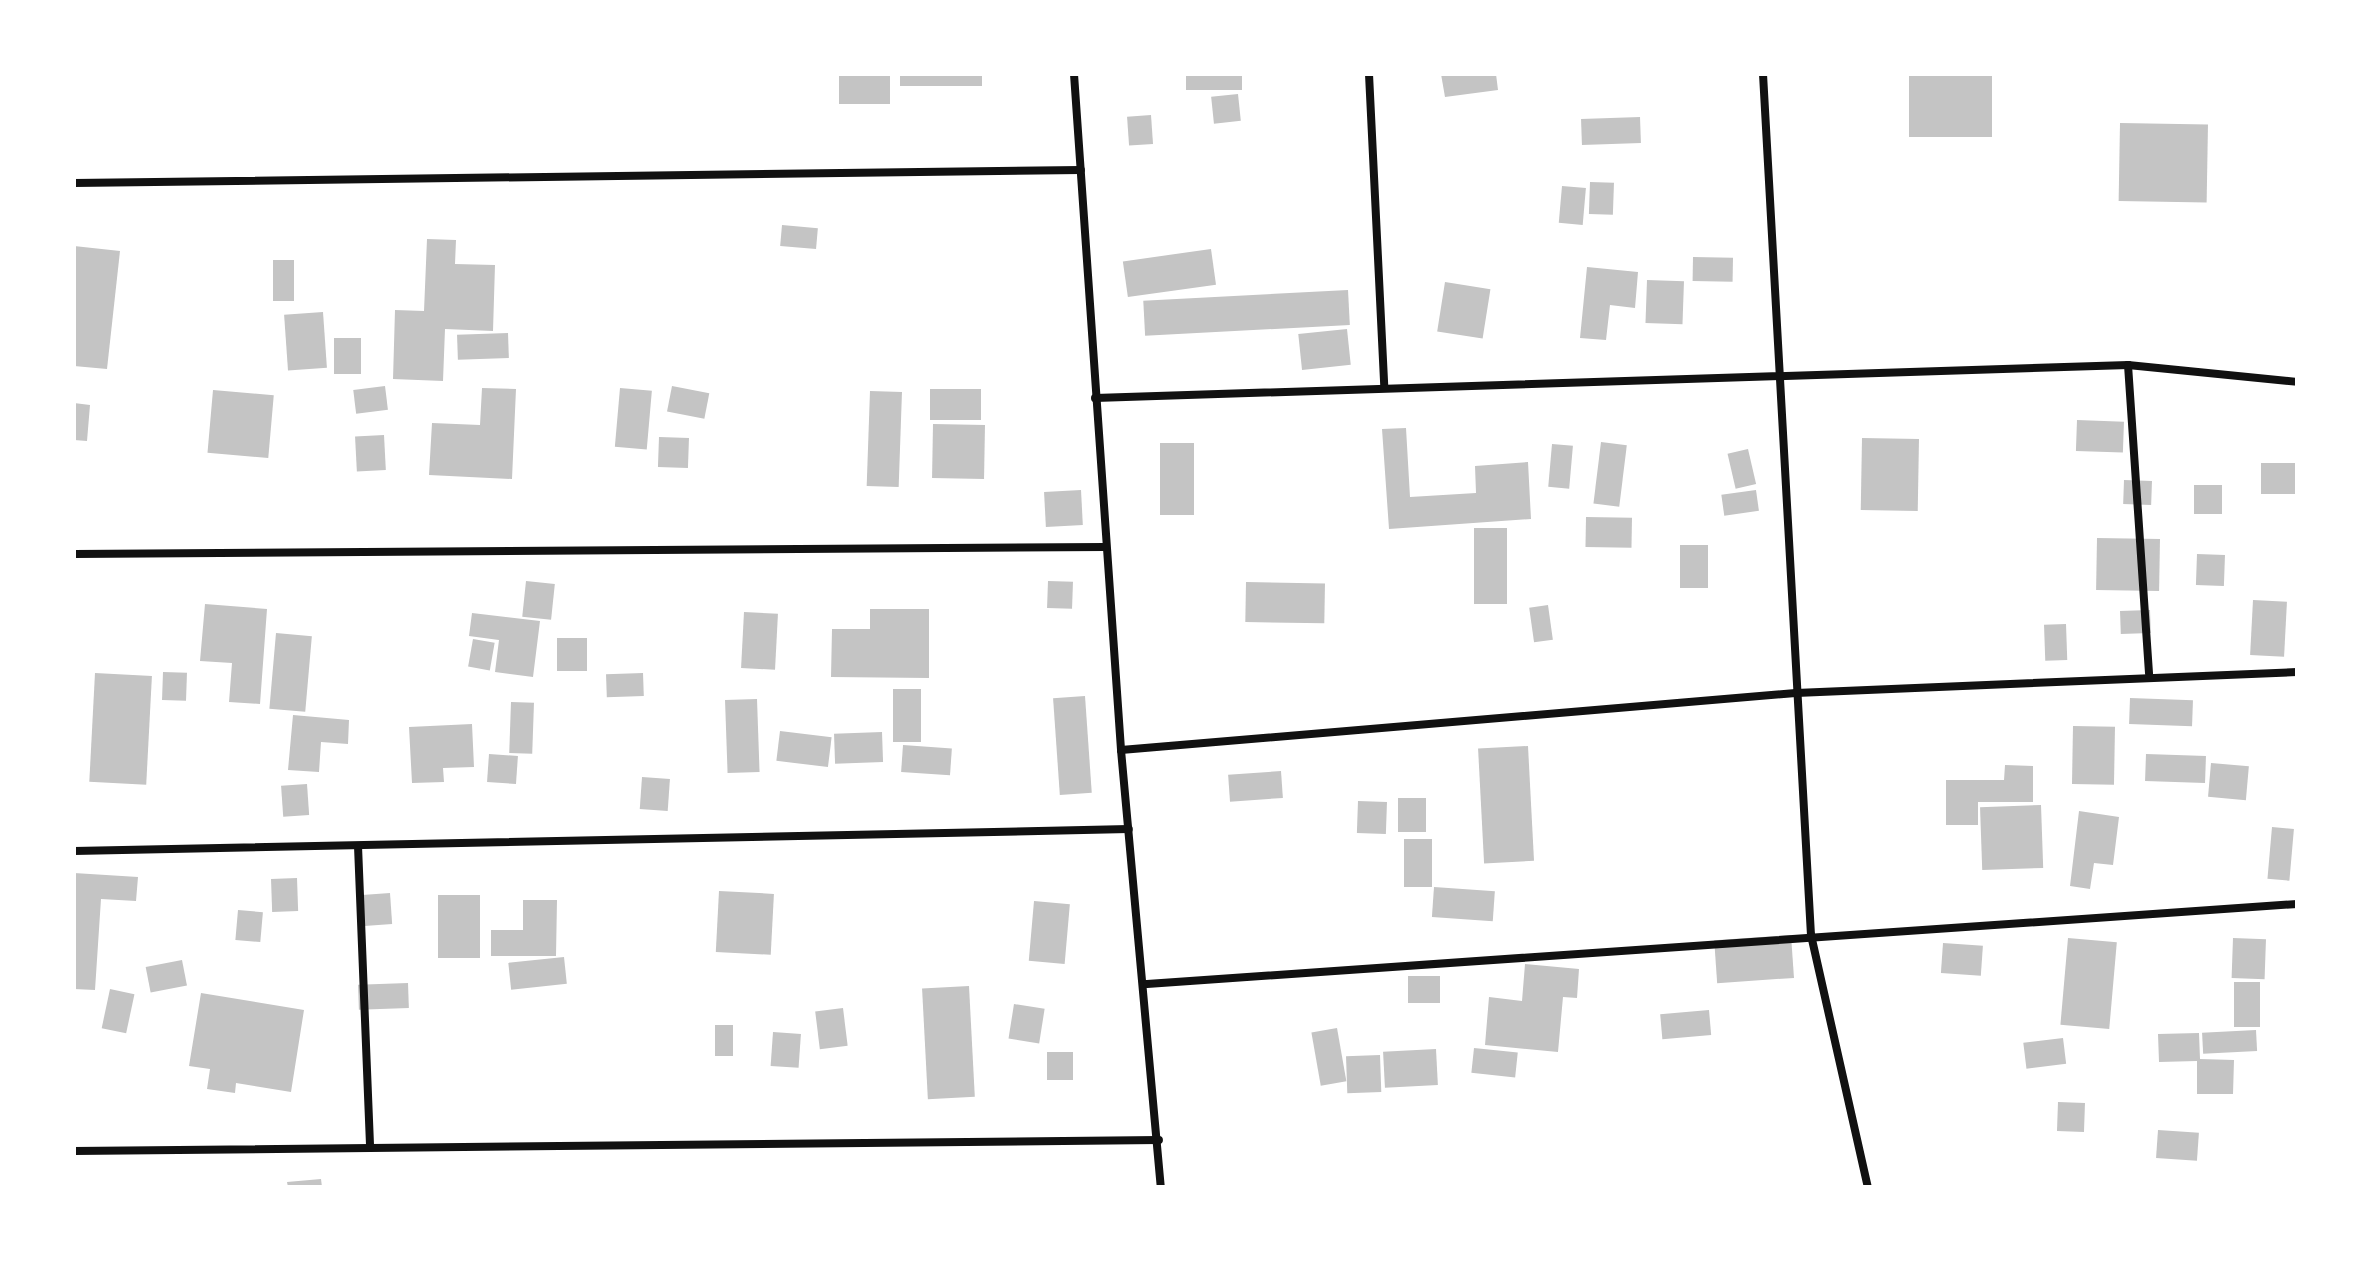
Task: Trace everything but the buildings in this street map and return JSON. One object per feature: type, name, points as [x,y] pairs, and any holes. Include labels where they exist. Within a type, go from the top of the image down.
[{"type":"street","points":[[1074,74],[1105,547],[1121,750],[1147,984],[1161,1187]]},
{"type":"street","points":[[1369,74],[1384,386]]},
{"type":"street","points":[[1763,74],[1811,935],[1868,1187]]},
{"type":"street","points":[[74,183],[1081,170]]},
{"type":"street","points":[[1095,398],[1384,386],[2128,365],[2297,382]]},
{"type":"street","points":[[2128,365],[2149,673]]},
{"type":"street","points":[[74,554],[1105,547]]},
{"type":"street","points":[[1121,750],[1796,693],[2149,673],[2297,672]]},
{"type":"street","points":[[74,851],[1129,829]]},
{"type":"street","points":[[358,846],[370,1148]]},
{"type":"street","points":[[1147,984],[1811,935],[2297,904]]},
{"type":"street","points":[[74,1151],[1159,1140]]}]
